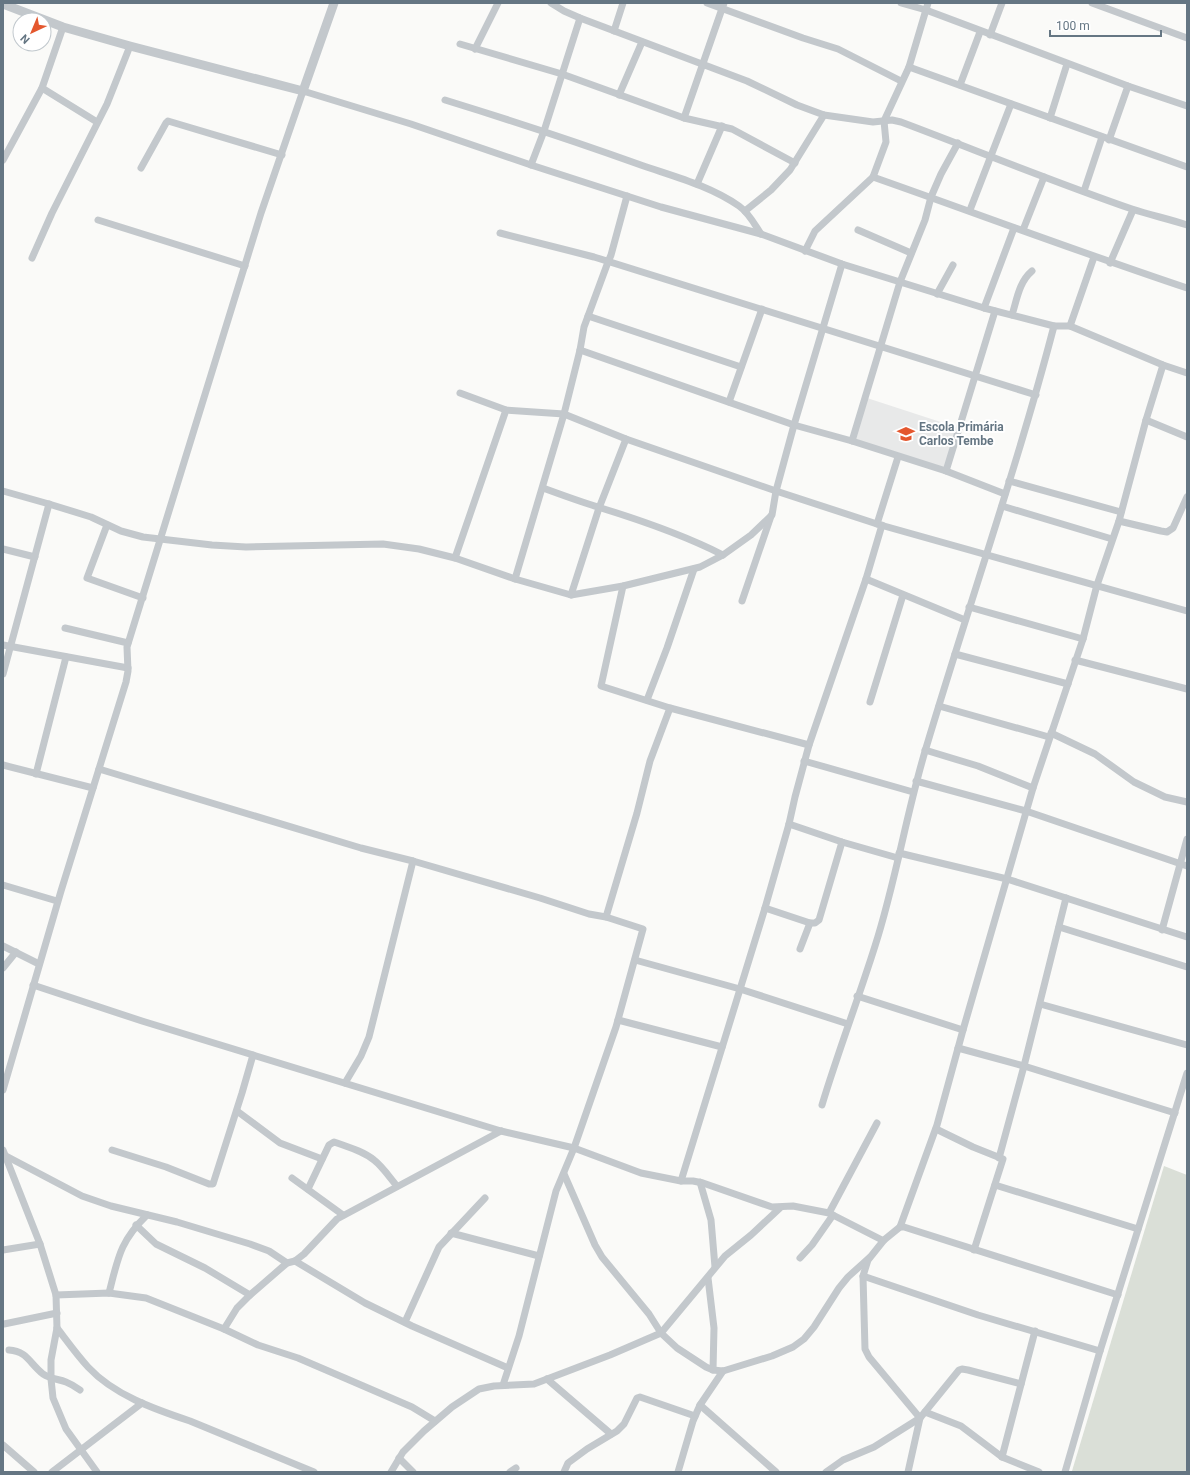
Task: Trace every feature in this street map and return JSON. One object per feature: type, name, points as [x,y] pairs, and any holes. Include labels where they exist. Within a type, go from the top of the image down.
[{"type":"street","points":[[3,1090],[39,964],[126,682],[128,668],[128,643],[261,212],[334,3]]},
{"type":"street","points":[[475,49],[498,3]]},
{"type":"street","points":[[551,3],[580,18],[747,81],[797,105],[824,115],[873,122],[892,120],[901,122],[1133,210],[1186,223]]},
{"type":"street","points":[[614,31],[623,3]]},
{"type":"street","points":[[707,3],[723,6],[803,38],[838,48],[901,81]]},
{"type":"street","points":[[901,3],[927,7],[980,32],[1187,106]]},
{"type":"street","points":[[990,35],[1002,3]]},
{"type":"street","points":[[1092,3],[1187,38]]},
{"type":"street","points":[[3,4],[63,27],[303,91],[411,124],[661,207],[761,234],[842,264],[937,294],[1054,326],[1070,326],[1163,365],[1187,373]]},
{"type":"street","points":[[684,118],[723,6]]},
{"type":"street","points":[[805,251],[815,231],[873,177],[886,142],[884,121],[908,67],[927,7]]},
{"type":"street","points":[[531,165],[544,131],[580,18]]},
{"type":"street","points":[[3,160],[42,88],[63,27]]},
{"type":"street","points":[[960,85],[980,32]]},
{"type":"street","points":[[619,95],[642,42]]},
{"type":"street","points":[[460,44],[562,74],[684,118],[732,129],[794,163]]},
{"type":"street","points":[[32,258],[52,214],[107,104],[130,46]]},
{"type":"street","points":[[1050,118],[1067,64]]},
{"type":"street","points":[[908,67],[1187,168]]},
{"type":"street","points":[[1084,191],[1128,86]]},
{"type":"street","points":[[42,88],[97,122]]},
{"type":"street","points":[[445,100],[544,131],[697,184],[724,197],[745,211],[761,234]]},
{"type":"street","points":[[970,210],[1011,104]]},
{"type":"street","points":[[745,211],[772,190],[790,170],[824,115]]},
{"type":"street","points":[[141,168],[168,121],[282,155]]},
{"type":"street","points":[[697,184],[722,126]]},
{"type":"street","points":[[852,441],[900,282],[925,220],[931,197],[941,174],[958,143]]},
{"type":"street","points":[[873,177],[970,210],[1014,228],[1023,230],[1110,263],[1187,288]]},
{"type":"street","points":[[1023,230],[1044,177]]},
{"type":"street","points":[[515,579],[564,414],[580,350],[584,327],[611,255],[627,196]]},
{"type":"street","points":[[1110,263],[1133,210]]},
{"type":"street","points":[[98,220],[245,266]]},
{"type":"street","points":[[984,308],[1014,228]]},
{"type":"street","points":[[858,230],[911,253]]},
{"type":"street","points":[[500,233],[594,257],[976,375],[1036,395]]},
{"type":"street","points":[[1070,326],[1094,257]]},
{"type":"street","points":[[742,601],[772,515],[776,491],[794,425],[842,264]]},
{"type":"street","points":[[937,294],[953,265]]},
{"type":"street","points":[[1012,315],[1021,284],[1026,276],[1032,271]]},
{"type":"street","points":[[730,402],[762,309]]},
{"type":"street","points":[[946,471],[995,311]]},
{"type":"street","points":[[588,316],[742,367]]},
{"type":"street","points":[[822,1106],[875,945],[925,750],[1006,494],[1036,395],[1054,326]]},
{"type":"street","points":[[580,350],[794,425],[852,441],[946,471],[1006,494]]},
{"type":"street","points":[[564,1174],[595,1245],[602,1257],[649,1314],[661,1333],[677,1348],[713,1370],[723,1371],[772,1356],[793,1347],[804,1339],[814,1327],[839,1288],[848,1277],[869,1258],[884,1240],[900,1227],[936,1129],[1026,811],[1068,684],[1112,538],[1119,521],[1146,420],[1163,365]]},
{"type":"street","points":[[460,393],[506,410],[564,414],[626,439],[776,491],[880,524],[1187,611]]},
{"type":"street","points":[[456,558],[506,410]]},
{"type":"street","points":[[1146,420],[1187,437]]},
{"type":"street","points":[[571,594],[599,508],[626,439]]},
{"type":"street","points":[[681,1182],[765,908],[789,824],[804,761],[866,579],[898,456]]},
{"type":"street","points":[[1009,481],[1121,512]]},
{"type":"street","points":[[543,488],[599,508],[645,522],[703,545],[723,555]]},
{"type":"street","points":[[3,491],[91,518],[132,534],[160,540],[246,548],[383,544],[419,549],[456,558],[515,579],[571,594],[622,586],[700,567],[723,555],[751,535],[772,515]]},
{"type":"street","points":[[1119,521],[1161,532],[1167,532],[1173,528],[1186,501]]},
{"type":"street","points":[[3,674],[49,504]]},
{"type":"street","points":[[1002,506],[1112,538]]},
{"type":"street","points":[[107,525],[87,578],[143,598]]},
{"type":"street","points":[[3,548],[35,557]]},
{"type":"street","points":[[648,700],[694,569]]},
{"type":"street","points":[[866,579],[965,620]]},
{"type":"street","points":[[622,586],[601,686],[670,708],[809,745]]},
{"type":"street","points":[[870,702],[903,595]]},
{"type":"street","points":[[969,607],[1082,639]]},
{"type":"street","points":[[65,628],[128,643]]},
{"type":"street","points":[[3,645],[62,655],[66,658],[128,668]]},
{"type":"street","points":[[955,654],[1068,684]]},
{"type":"street","points":[[36,774],[66,658]]},
{"type":"street","points":[[1075,660],[1187,689]]},
{"type":"street","points":[[939,706],[1050,735],[1095,754],[1134,782],[1165,797],[1187,802]]},
{"type":"street","points":[[606,917],[637,813],[650,761],[670,708]]},
{"type":"street","points":[[925,750],[978,766],[1033,788]]},
{"type":"street","points":[[804,761],[913,792]]},
{"type":"street","points":[[3,765],[93,788]]},
{"type":"street","points":[[99,769],[361,848],[413,861],[643,929],[618,1020],[574,1148],[553,1201],[519,1336],[503,1385]]},
{"type":"street","points":[[916,782],[1026,811],[1183,865]]},
{"type":"street","points":[[789,824],[842,842],[1007,879],[1187,937]]},
{"type":"street","points":[[1162,930],[1183,865],[1187,839]]},
{"type":"street","points":[[765,908],[810,923],[815,923],[819,920],[842,842]]},
{"type":"street","points":[[345,1083],[361,1056],[369,1037],[413,861]]},
{"type":"street","points":[[3,885],[58,901]]},
{"type":"street","points":[[999,1158],[1040,1004],[1066,898]]},
{"type":"street","points":[[800,949],[810,923]]},
{"type":"street","points":[[1059,927],[1187,967]]},
{"type":"street","points":[[3,946],[39,964]]},
{"type":"street","points":[[3,968],[16,952]]},
{"type":"street","points":[[635,960],[740,989],[848,1024]]},
{"type":"street","points":[[33,985],[142,1021],[501,1131],[574,1148],[641,1173],[681,1182],[700,1182],[772,1207],[780,1208],[794,1206],[831,1214],[879,1239],[884,1240]]},
{"type":"street","points":[[857,996],[963,1030]]},
{"type":"street","points":[[1040,1004],[1187,1045]]},
{"type":"street","points":[[618,1020],[722,1047]]},
{"type":"street","points":[[958,1048],[1024,1066],[1175,1113]]},
{"type":"street","points":[[112,1150],[166,1167],[209,1184],[213,1184],[237,1111],[253,1055]]},
{"type":"street","points":[[1064,1472],[1100,1351],[1187,1073]]},
{"type":"street","points":[[237,1111],[280,1143],[322,1159]]},
{"type":"street","points":[[800,1258],[812,1245],[831,1214],[877,1123]]},
{"type":"street","points":[[936,1129],[973,1147],[1003,1159],[974,1250]]},
{"type":"street","points":[[224,1329],[237,1308],[250,1295],[287,1263],[296,1261],[337,1219],[501,1131]]},
{"type":"street","points":[[308,1189],[329,1145],[334,1142],[363,1153],[374,1160],[381,1166],[397,1186]]},
{"type":"street","points":[[5,1153],[82,1196],[111,1206],[250,1244],[269,1251],[287,1263]]},
{"type":"street","points":[[5,1153],[40,1244],[56,1295],[57,1328],[51,1360],[53,1398],[66,1429],[97,1472]]},
{"type":"street","points":[[292,1178],[344,1216]]},
{"type":"street","points":[[700,1182],[711,1220],[715,1267]]},
{"type":"street","points":[[995,1185],[1138,1229]]},
{"type":"street","points":[[405,1322],[439,1247],[485,1198]]},
{"type":"street","points":[[391,1472],[399,1458],[408,1447],[435,1421],[452,1407],[479,1389],[503,1385],[534,1384],[610,1355],[661,1333],[725,1256],[751,1235],[780,1208]]},
{"type":"street","points":[[110,1293],[122,1246],[136,1225],[147,1215]]},
{"type":"street","points":[[136,1225],[156,1244],[205,1268],[250,1295]]},
{"type":"street","points":[[900,1227],[1118,1295]]},
{"type":"street","points":[[451,1233],[539,1256]]},
{"type":"street","points":[[3,1250],[40,1244]]},
{"type":"street","points":[[869,1258],[863,1276],[865,1349],[869,1357],[923,1415],[960,1426],[1002,1457],[1039,1472]]},
{"type":"street","points":[[296,1261],[365,1303],[508,1368]]},
{"type":"street","points":[[863,1276],[978,1315],[1100,1351]]},
{"type":"street","points":[[708,1278],[714,1328],[713,1370]]},
{"type":"street","points":[[56,1295],[110,1293],[146,1298],[224,1329],[258,1345],[298,1358],[406,1404],[435,1421]]},
{"type":"street","points":[[4,1324],[57,1313]]},
{"type":"street","points":[[57,1328],[88,1367],[119,1392],[142,1403],[314,1472]]},
{"type":"street","points":[[1002,1457],[1035,1331]]},
{"type":"street","points":[[9,1350],[22,1353],[42,1373],[51,1379],[66,1382],[80,1390]]},
{"type":"street","points":[[826,1472],[843,1460],[874,1447],[923,1415],[957,1372],[962,1369],[1021,1384]]},
{"type":"street","points":[[678,1472],[695,1416],[700,1405],[723,1371]]},
{"type":"street","points":[[547,1379],[611,1434]]},
{"type":"street","points":[[564,1472],[568,1464],[624,1424],[637,1398],[640,1396],[695,1416]]},
{"type":"street","points":[[52,1472],[142,1403]]},
{"type":"street","points":[[700,1405],[776,1472]]},
{"type":"street","points":[[908,1472],[923,1415]]},
{"type":"street","points":[[3,1445],[34,1472]]},
{"type":"street","points":[[399,1458],[413,1472]]},
{"type":"shaded area","name":"Escola Primária Carlos Tembe","points":[[867,398],[959,428],[946,471],[852,441]]},
{"type":"shaded area","points":[[1164,1166],[1187,1175],[1187,1472],[1072,1471]]},
{"type":"place","name":"Escola Primária Carlos Tembe","points":[[906,434]]}]
